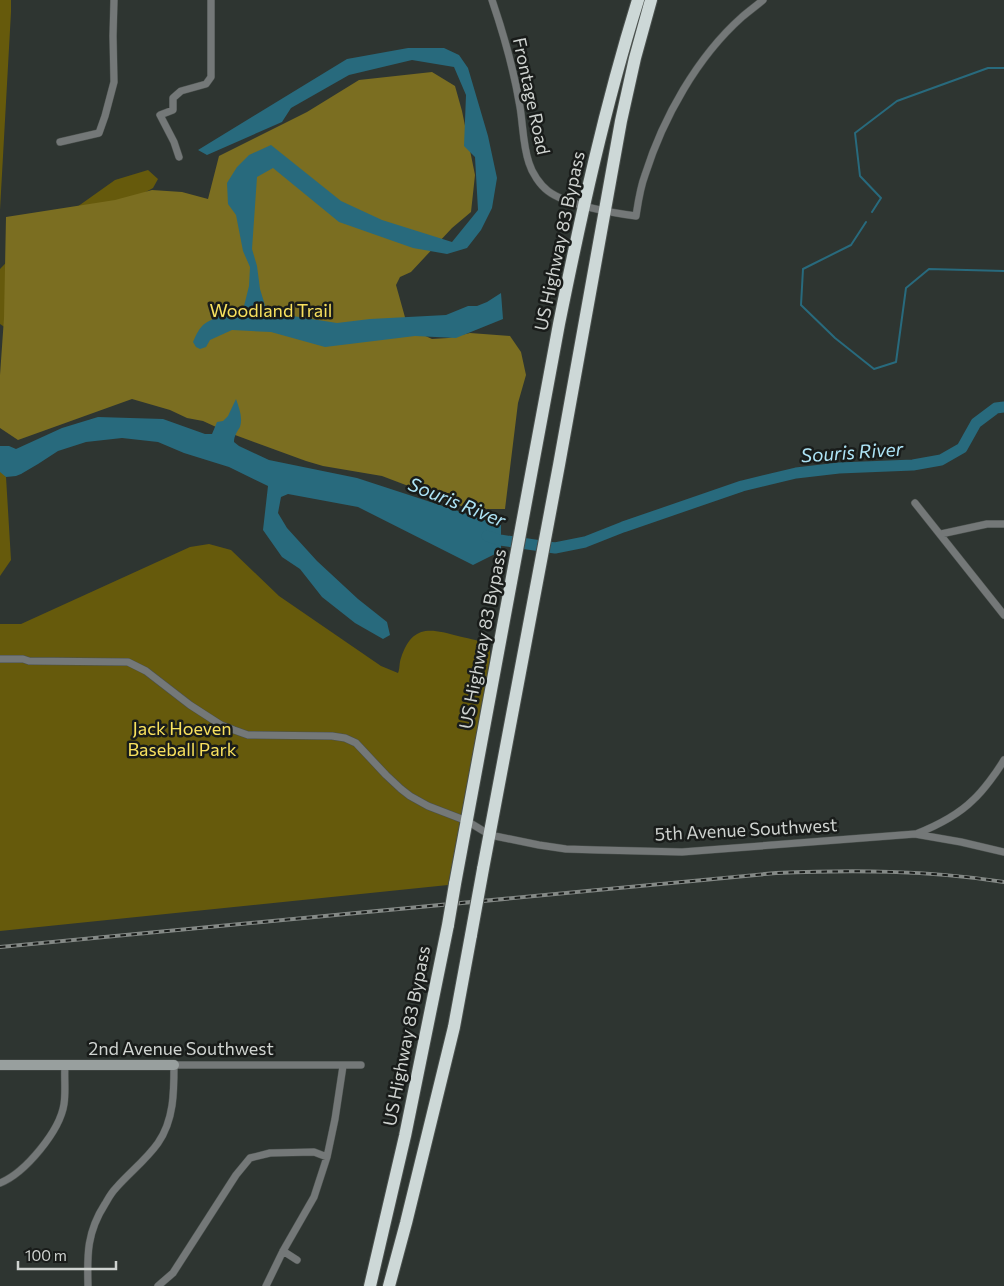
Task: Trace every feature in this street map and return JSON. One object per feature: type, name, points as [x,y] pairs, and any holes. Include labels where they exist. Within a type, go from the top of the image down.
[{"type":"highway","name":"US Highway 83 Bypass","points":[[370,1286],[405,1136],[448,925],[559,324],[584,206],[612,92],[638,0]]},
{"type":"highway","name":"US Highway 83 Bypass","points":[[490,835],[621,121],[650,0]]},
{"type":"highway","points":[[389,1286],[454,1027],[490,835]]},
{"type":"street","points":[[60,142],[99,133],[114,82],[114,0]]},
{"type":"street","points":[[179,157],[174,142],[160,115],[173,110],[173,98],[181,91],[206,84],[211,78],[211,0]]},
{"type":"street","name":"Frontage Road","points":[[492,0],[500,22],[513,74],[526,152],[534,174],[548,192],[564,200],[605,211],[636,216],[644,176],[659,136],[674,105],[694,73],[717,43],[741,17],[763,0]]},
{"type":"street","points":[[915,503],[1004,615]]},
{"type":"street","points":[[941,534],[986,524],[1004,524]]},
{"type":"street","name":"5th Avenue Southwest","points":[[0,659],[128,662],[146,671],[190,705],[221,725],[248,735],[332,736],[345,738],[356,743],[386,775],[410,796],[428,806],[467,821],[490,835],[539,845],[566,849],[682,852],[915,834],[1004,852]]},
{"type":"street","points":[[915,834],[936,826],[973,800],[1004,760]]},
{"type":"street","name":"2nd Avenue Southwest","points":[[0,1064],[361,1065]]},
{"type":"street","points":[[0,1183],[21,1170],[50,1136],[64,1105],[65,1065]]},
{"type":"street","points":[[88,1286],[87,1261],[90,1236],[99,1214],[114,1190],[158,1143],[166,1126],[174,1097],[174,1065]]},
{"type":"street","points":[[266,1286],[314,1197],[327,1158],[343,1066]]},
{"type":"street","points":[[158,1286],[173,1273],[236,1175],[250,1158],[270,1153],[314,1152],[327,1158]]},
{"type":"street","points":[[283,1252],[297,1260]]},
{"type":"green space","points":[[0,0],[11,0],[11,12],[0,210]]},
{"type":"green space","name":"Woodland Trail","points":[[432,72],[455,86],[462,111],[475,175],[471,212],[452,228],[411,272],[400,277],[396,285],[408,328],[432,339],[448,338],[470,333],[510,336],[521,352],[526,375],[518,403],[505,509],[469,509],[382,476],[323,466],[306,461],[227,432],[203,421],[187,418],[170,410],[132,399],[18,440],[0,428],[0,375],[4,318],[6,217],[115,200],[152,190],[182,192],[208,199],[219,156],[307,112],[359,80]]},
{"type":"green space","points":[[148,170],[158,179],[153,188],[88,224],[21,338],[0,324],[0,269],[22,246],[115,180]]},
{"type":"green space","points":[[0,464],[6,477],[11,560],[0,576]]},
{"type":"green space","name":"Jack Hoeven Baseball Park","points":[[209,544],[231,550],[279,596],[381,666],[398,673],[405,647],[416,634],[423,632],[438,631],[475,640],[484,643],[490,649],[465,811],[448,885],[0,931],[0,624],[21,624],[190,547]]},
{"type":"water","points":[[408,48],[444,48],[459,55],[468,68],[488,136],[497,178],[492,208],[481,230],[467,248],[447,254],[413,248],[339,222],[273,168],[257,177],[252,249],[267,312],[337,323],[370,319],[446,315],[468,306],[477,306],[487,302],[501,293],[503,319],[456,338],[415,336],[325,347],[271,332],[232,330],[210,340],[206,347],[200,349],[196,347],[193,342],[203,325],[244,306],[249,286],[250,267],[243,251],[236,215],[228,204],[227,183],[237,167],[249,155],[271,145],[341,201],[382,220],[452,242],[478,210],[475,157],[464,146],[466,95],[454,67],[412,60],[349,75],[291,108],[282,122],[207,155],[198,150],[347,59]]},
{"type":"water","points":[[236,399],[241,420],[234,442],[239,446],[269,460],[357,478],[501,525],[501,551],[473,565],[358,507],[288,494],[281,497],[278,513],[287,528],[317,561],[358,599],[387,622],[390,635],[383,639],[355,623],[322,597],[300,569],[282,557],[263,530],[268,486],[229,467],[184,453],[158,442],[122,438],[86,442],[58,451],[16,476],[6,477],[0,472],[0,446],[9,446],[16,449],[62,428],[98,417],[163,419],[205,434],[212,434],[217,422],[223,421],[228,416]]},
{"type":"waterway","points":[[872,212],[881,198],[860,176],[855,133],[897,101],[988,68],[1004,68]]},
{"type":"waterway","points":[[866,222],[851,245],[803,269],[801,305],[835,338],[874,369],[896,362],[906,288],[929,269],[1004,271]]},
{"type":"waterway","name":"Souris River","points":[[487,536],[500,540],[555,548],[585,542],[742,486],[796,473],[839,468],[913,465],[941,460],[962,448],[976,423],[996,408],[1004,407]]},
{"type":"railway","points":[[0,947],[776,873],[833,871],[918,873],[1004,882]]}]
